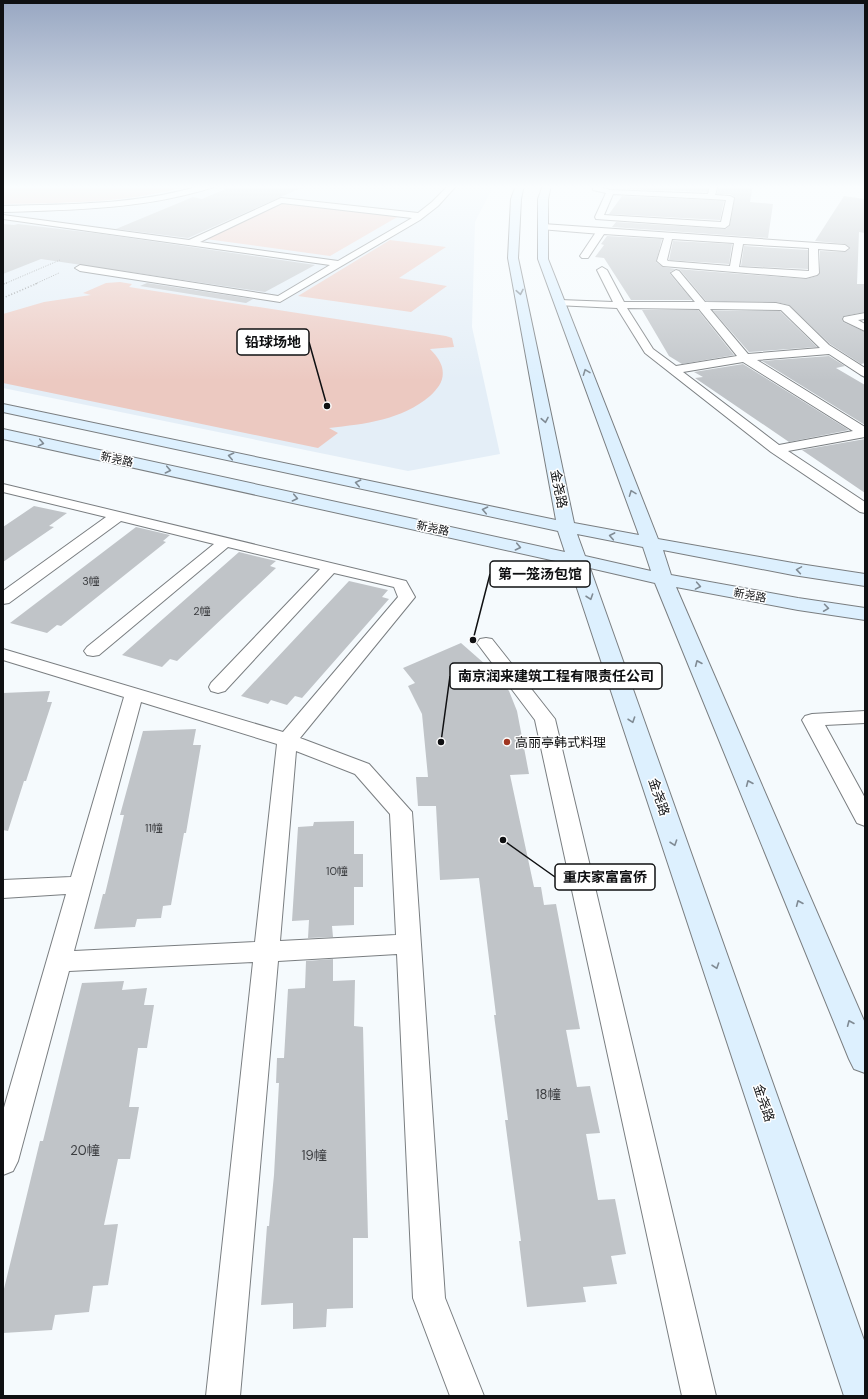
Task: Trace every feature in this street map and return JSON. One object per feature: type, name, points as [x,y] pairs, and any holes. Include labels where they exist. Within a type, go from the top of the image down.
[{"type":"main road","name":"金尧路","points":[[513,250],[513,258],[566,527],[864,1396]]},
{"type":"main road","points":[[543,250],[543,259],[651,543],[663,579],[865,1059]]},
{"type":"main road","points":[[3,408],[566,527],[793,569],[865,580]]},
{"type":"main road","name":"新尧路","points":[[3,434],[663,579],[798,604],[865,614]]},
{"type":"lane","points":[[242,250],[340,264]]},
{"type":"lane","points":[[80,268],[280,299],[363,250]]},
{"type":"lane","points":[[585,256],[589,250]]},
{"type":"lane","points":[[665,250],[662,261],[666,264],[806,275],[814,273],[813,250]]},
{"type":"lane","points":[[734,269],[737,250]]},
{"type":"lane","points":[[602,270],[620,305],[649,352],[776,449],[865,509]]},
{"type":"lane","points":[[676,273],[745,358],[865,433]]},
{"type":"lane","points":[[560,303],[776,306],[785,308],[830,351],[864,372]]},
{"type":"lane","points":[[865,316],[848,319],[865,328]]},
{"type":"lane","points":[[672,370],[745,358],[830,351]]},
{"type":"lane","points":[[776,449],[865,433]]},
{"type":"lane","points":[[3,488],[400,584],[407,597],[287,740],[223,1396]]},
{"type":"lane","points":[[3,504],[21,492]]},
{"type":"lane","points":[[3,599],[118,516]]},
{"type":"lane","points":[[93,651],[225,542]]},
{"type":"lane","points":[[218,687],[331,567]]},
{"type":"lane","points":[[486,643],[545,719],[700,1396]]},
{"type":"lane","points":[[3,654],[287,740],[362,769],[401,812],[429,1298],[468,1396]]},
{"type":"lane","points":[[3,1162],[134,694]]},
{"type":"lane","points":[[865,717],[812,720],[865,818]]},
{"type":"lane","points":[[3,889],[81,885]]},
{"type":"lane","points":[[59,962],[409,944]]},
{"type":"path","points":[[3,284],[64,258]]},
{"type":"path","points":[[3,298],[65,270]]},
{"type":"shaded area","points":[[3,250],[474,250],[472,327],[500,454],[408,471],[3,388]]},
{"type":"shaded area","points":[[288,250],[340,250],[330,256]]},
{"type":"shaded area","points":[[373,250],[441,250],[399,278],[447,286],[411,312],[298,296]]},
{"type":"shaded area","points":[[120,282],[132,284],[129,287],[446,336],[452,338],[454,347],[430,349],[440,362],[443,376],[436,390],[430,396],[407,411],[395,416],[356,425],[329,428],[338,433],[318,448],[3,383],[3,314],[44,302],[91,295],[83,293],[106,283]]},
{"type":"building","points":[[3,250],[214,250],[315,265],[265,292],[41,259],[3,274]]},
{"type":"building","points":[[600,250],[659,250],[656,262],[663,267],[676,269],[670,272],[670,274],[692,300],[631,300],[604,258],[595,257]]},
{"type":"building","points":[[671,250],[731,250],[729,264],[669,260]]},
{"type":"building","points":[[743,250],[808,250],[808,269],[741,266]]},
{"type":"building","points":[[847,250],[858,250],[857,284],[865,284],[865,312],[844,316],[842,318],[843,322],[865,332],[865,363],[861,364],[830,344],[789,305],[776,302],[706,301],[680,270],[677,269],[806,279],[817,276],[820,273],[820,251],[845,252]]},
{"type":"building","points":[[147,283],[253,299],[246,303],[140,286]]},
{"type":"building","points":[[642,310],[698,310],[734,355],[682,364],[669,356]]},
{"type":"building","points":[[713,311],[780,311],[817,347],[749,352]]},
{"type":"building","points":[[829,356],[845,366],[836,368],[865,385],[865,425],[762,361]]},
{"type":"building","points":[[743,364],[849,430],[789,442],[695,378],[703,377],[694,372]]},
{"type":"building","points":[[865,439],[865,493],[802,450]]},
{"type":"building","points":[[34,506],[67,513],[49,526],[54,527],[3,562],[3,527]]},
{"type":"building","points":[[136,527],[170,535],[163,541],[166,542],[61,626],[57,625],[47,633],[10,623]]},
{"type":"building","points":[[239,552],[276,561],[270,566],[276,568],[177,661],[170,659],[162,667],[122,655]]},
{"type":"building","points":[[349,581],[388,590],[382,597],[389,599],[302,698],[295,696],[287,705],[271,700],[268,704],[241,696]]},
{"type":"building","points":[[461,643],[494,672],[509,691],[517,711],[529,774],[510,775],[534,887],[541,887],[544,905],[556,904],[580,1029],[566,1030],[577,1087],[590,1086],[600,1133],[586,1134],[598,1200],[615,1199],[626,1254],[611,1256],[617,1284],[583,1287],[586,1302],[527,1307],[519,1241],[521,1241],[505,1120],[508,1120],[494,1015],[496,1015],[479,878],[440,880],[436,806],[418,806],[416,777],[428,777],[422,714],[408,686],[415,683],[403,668]]},
{"type":"building","points":[[50,691],[47,702],[52,702],[26,781],[24,781],[8,831],[3,830],[3,693]]},
{"type":"building","points":[[196,729],[193,745],[201,745],[186,833],[184,833],[171,905],[163,906],[161,918],[137,919],[135,927],[94,929],[103,894],[105,894],[124,815],[120,815],[143,731]]},
{"type":"building","points":[[354,821],[354,854],[363,854],[363,887],[354,887],[354,925],[332,926],[333,937],[308,938],[309,920],[292,921],[298,827],[313,826],[314,822]]},
{"type":"building","points":[[333,959],[333,981],[355,980],[354,1026],[363,1027],[368,1238],[353,1238],[353,1308],[327,1309],[326,1327],[293,1329],[293,1303],[261,1305],[267,1226],[269,1226],[274,1175],[279,1083],[276,1083],[277,1058],[284,1058],[288,989],[305,988],[306,961]]},
{"type":"building","points":[[124,981],[122,990],[147,988],[144,1005],[154,1005],[147,1048],[138,1048],[129,1107],[139,1107],[130,1159],[118,1159],[104,1225],[118,1224],[108,1285],[93,1286],[89,1312],[55,1315],[52,1330],[3,1333],[3,1293],[40,1141],[43,1141],[82,983]]},
{"type":"place","name":"铅球场地","points":[[327,406]]},
{"type":"place","name":"第一笼汤包馆","points":[[473,640]]},
{"type":"place","name":"南京润来建筑工程有限责任公司","points":[[441,742]]},
{"type":"place","name":"高丽亭韩式料理","points":[[507,742]]},
{"type":"place","name":"重庆家富富侨","points":[[503,840]]}]
